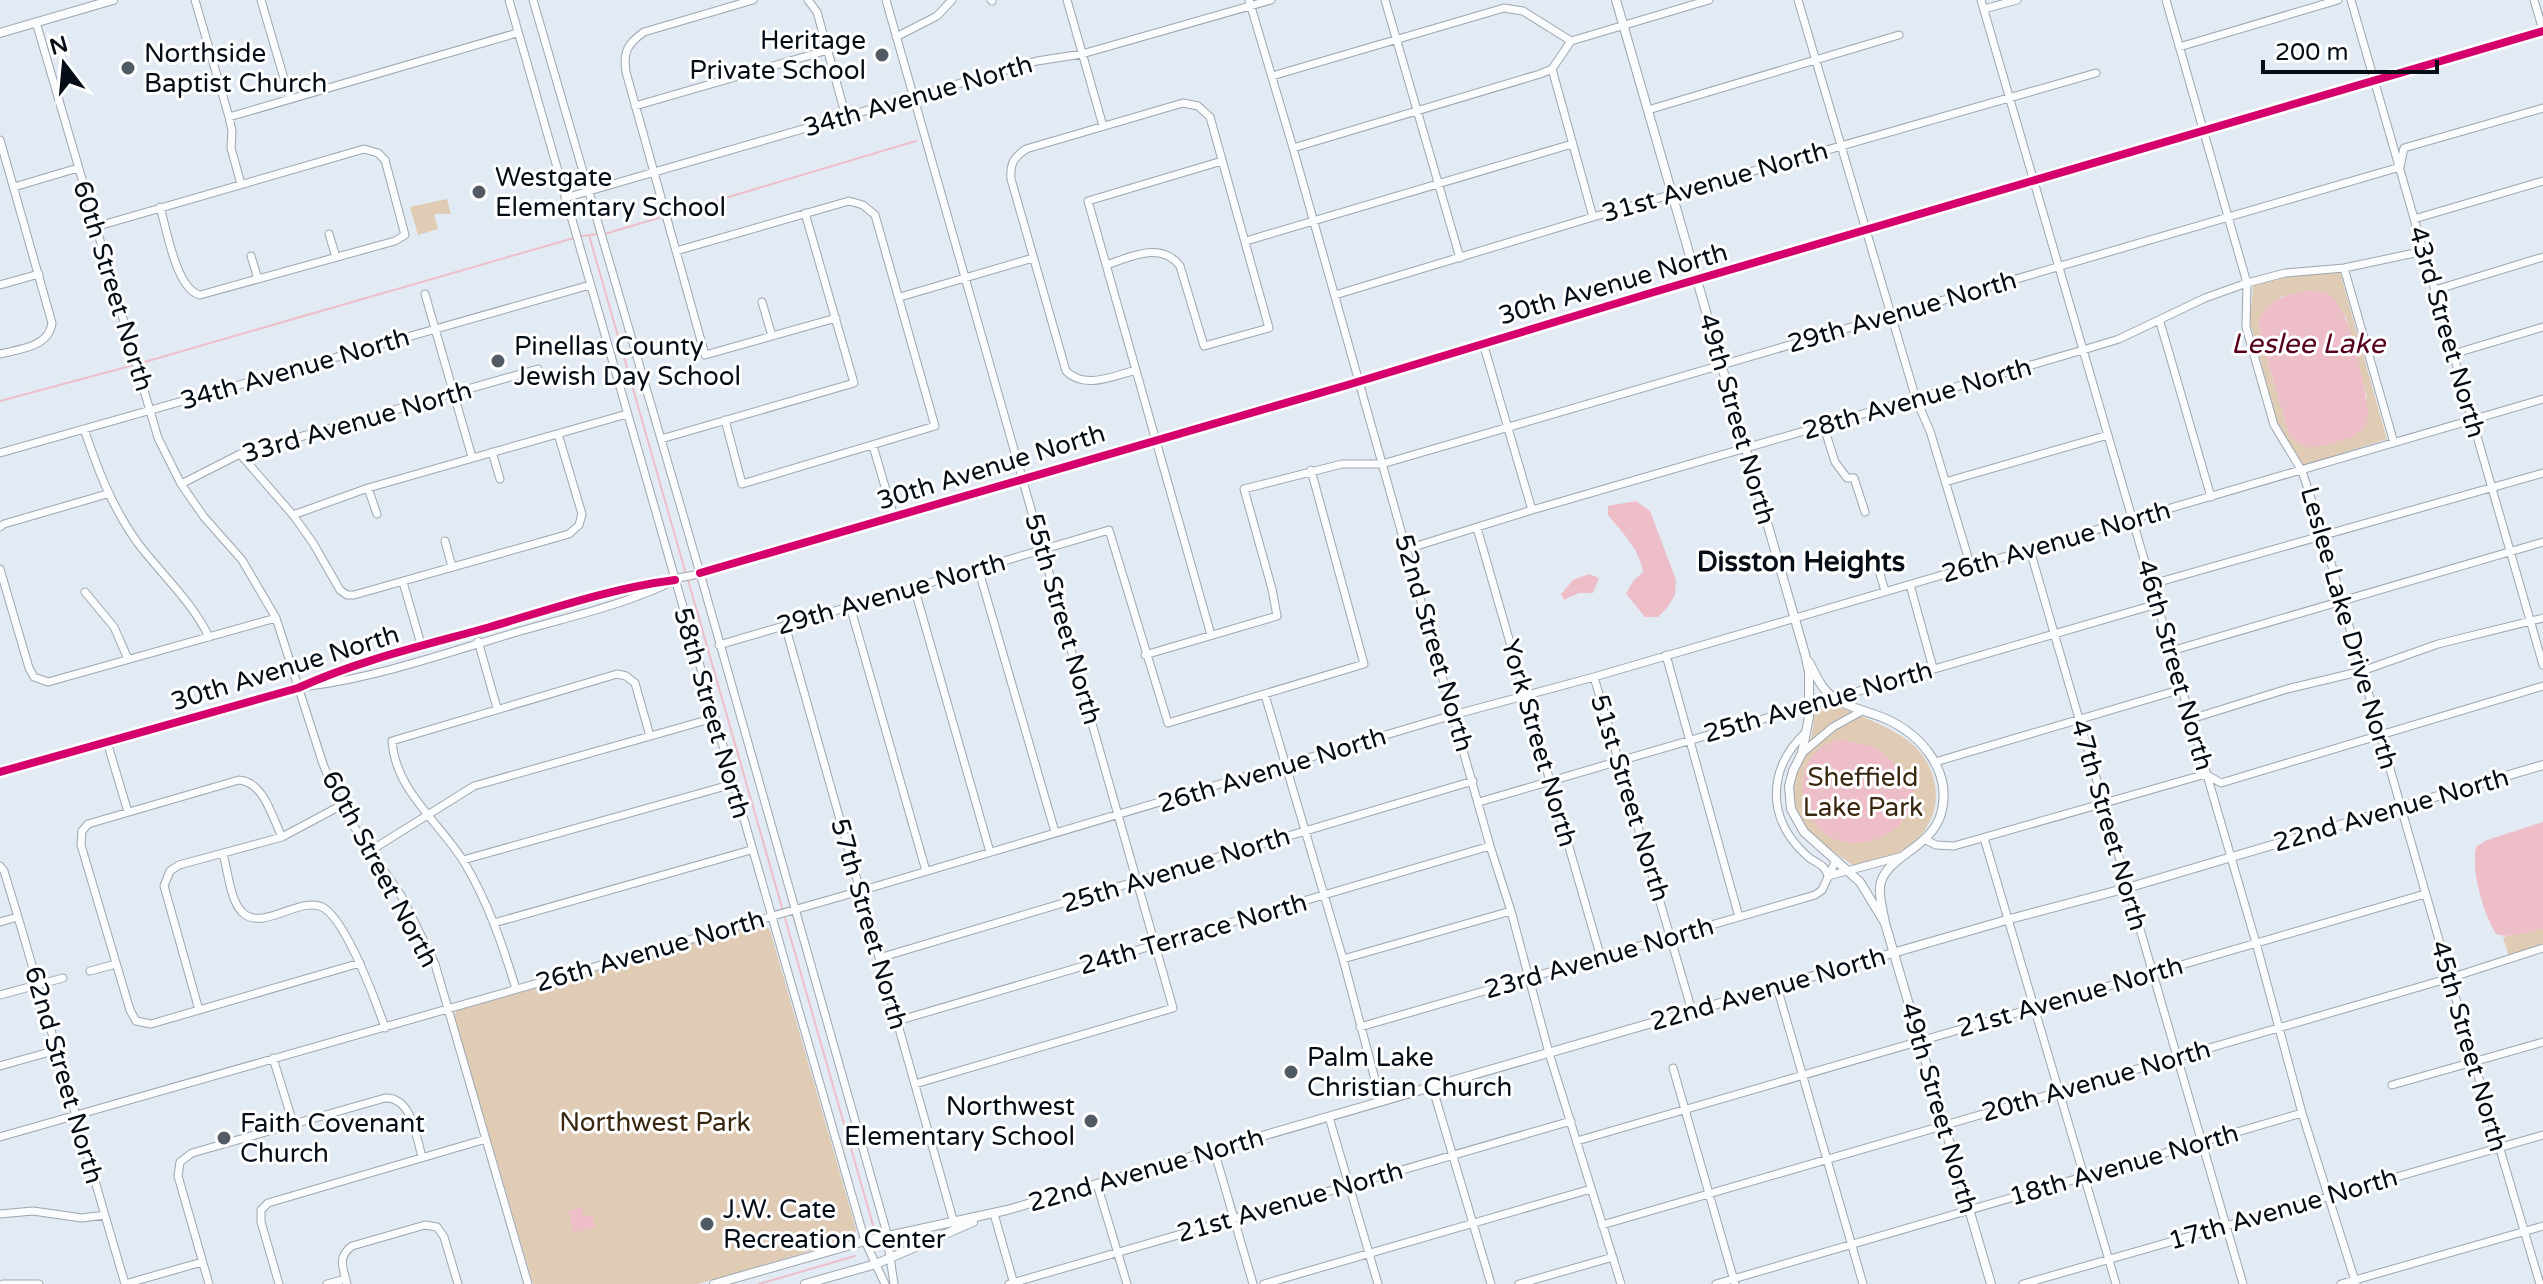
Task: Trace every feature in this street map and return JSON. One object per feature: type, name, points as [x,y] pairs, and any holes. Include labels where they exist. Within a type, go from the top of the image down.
[{"type":"main road","points":[[0,33],[113,0]]},
{"type":"main road","name":"49th Street North","points":[[1616,0],[1805,654],[1810,706],[1802,753]]},
{"type":"main road","name":"49th Street North","points":[[1805,654],[1825,691],[1901,727],[1926,748],[1935,762],[1943,786],[1940,816],[1926,840],[1893,864],[1881,883],[1885,923],[1991,1284]]},
{"type":"main road","points":[[1802,753],[1789,786],[1791,809],[1804,832],[1860,882],[1885,923]]},
{"type":"main road","name":"22nd Avenue North","points":[[714,1284],[865,1241],[994,1214],[2543,765]]},
{"type":"main road","name":"22nd Avenue North","points":[[805,1284],[876,1264],[994,1214]]},
{"type":"street","points":[[195,0],[229,117],[231,148],[241,184]]},
{"type":"street","points":[[261,0],[290,99]]},
{"type":"street","name":"58th Street North","points":[[509,0],[865,1241],[885,1284]]},
{"type":"street","name":"58th Street North","points":[[533,0],[888,1237],[894,1284]]},
{"type":"street","points":[[753,0],[644,32],[630,42],[624,58],[635,106],[705,355],[836,318]]},
{"type":"street","points":[[808,0],[817,12],[846,117]]},
{"type":"street","name":"55th Street North","points":[[886,0],[1173,1008],[915,1084]]},
{"type":"street","points":[[896,37],[937,16],[952,0]]},
{"type":"street","points":[[1067,0],[1103,126]]},
{"type":"street","name":"34th Avenue North","points":[[565,198],[1037,61],[1082,54],[1250,3],[1271,0]]},
{"type":"street","points":[[1385,0],[1460,258]]},
{"type":"street","points":[[1293,148],[1552,69],[1571,41],[1709,0]]},
{"type":"street","points":[[1798,0],[1916,399],[1930,431],[1971,567]]},
{"type":"street","name":"46th Street North","points":[[1981,0],[2256,943],[2302,1113],[2356,1282]]},
{"type":"street","points":[[1984,9],[2017,0]]},
{"type":"street","points":[[2166,0],[2203,131]]},
{"type":"street","points":[[2179,47],[2338,0]]},
{"type":"street","name":"43rd Street North","points":[[2351,0],[2543,665]]},
{"type":"street","points":[[2534,0],[2543,31]]},
{"type":"street","name":"52nd Street North","points":[[1250,3],[1549,1053],[1621,1284]]},
{"type":"street","points":[[1272,76],[1504,8],[1523,11],[1571,41]]},
{"type":"street","name":"60th Street North","points":[[36,22],[158,438],[181,484],[204,517],[242,560],[276,618],[340,806],[414,920],[435,964],[528,1284]]},
{"type":"street","name":"30th Avenue North","points":[[298,688],[335,671],[625,588],[697,574],[894,517],[2543,31]]},
{"type":"street","points":[[229,117],[517,33]]},
{"type":"street","points":[[1648,110],[1899,35]]},
{"type":"street","points":[[635,106],[828,50]]},
{"type":"street","points":[[1552,69],[1593,217]]},
{"type":"street","name":"31st Avenue North","points":[[1335,295],[1593,217],[2096,73]]},
{"type":"street","points":[[1106,265],[1150,252],[1163,251],[1173,256],[1180,266],[1204,346],[1269,328],[1210,117],[1198,106],[1183,103],[1026,149],[1015,156],[1010,165],[1011,179],[1066,371],[1072,377],[1092,382],[1136,370]]},
{"type":"street","name":"29th Avenue North","points":[[1211,635],[1277,616],[1244,489],[1342,464],[1382,464],[2400,167],[2404,148],[2543,108]]},
{"type":"street","name":"Leslee Lake Drive North","points":[[2203,131],[2247,283],[2246,327],[2274,425],[2302,471],[2401,807]]},
{"type":"street","points":[[0,140],[52,323],[51,333],[44,340],[0,354]]},
{"type":"street","points":[[1246,241],[1572,144]]},
{"type":"street","points":[[95,227],[160,207],[364,149],[378,153],[385,160],[405,235],[395,241],[200,295],[190,293],[182,282],[160,207]]},
{"type":"street","points":[[1222,161],[1088,201],[1211,635],[1145,655],[1168,723],[1364,664],[1311,470]]},
{"type":"street","points":[[14,187],[78,168]]},
{"type":"street","points":[[2414,219],[2543,181]]},
{"type":"street","points":[[676,251],[849,201],[863,205],[875,215],[935,426],[742,484],[725,420]]},
{"type":"street","points":[[661,439],[854,383],[805,213]]},
{"type":"street","points":[[329,234],[336,257]]},
{"type":"street","name":"28th Avenue North","points":[[1407,549],[1823,424],[2083,350],[2160,322],[2205,298],[2247,283],[2285,273],[2344,268],[2424,251]]},
{"type":"street","points":[[251,256],[258,279]]},
{"type":"street","points":[[2435,290],[2543,257]]},
{"type":"street","points":[[900,297],[1033,258]]},
{"type":"street","points":[[2344,268],[2394,443]]},
{"type":"street","points":[[0,285],[39,274]]},
{"type":"street","name":"34th Avenue North","points":[[0,453],[590,285]]},
{"type":"street","points":[[425,294],[472,457]]},
{"type":"street","points":[[762,302],[772,336]]},
{"type":"street","points":[[2160,322],[2211,497]]},
{"type":"street","points":[[2453,354],[2543,327]]},
{"type":"street","points":[[1483,343],[1532,510]]},
{"type":"street","name":"33rd Avenue North","points":[[181,484],[240,454],[538,369]]},
{"type":"street","name":"26th Avenue North","points":[[0,1137],[1119,816],[1453,715],[1594,677],[2543,399]]},
{"type":"street","points":[[293,515],[368,488],[627,414]]},
{"type":"street","points":[[1823,424],[1835,462],[1847,478],[1854,478],[1865,512]]},
{"type":"street","points":[[84,429],[107,494],[136,540],[187,601],[209,637]]},
{"type":"street","points":[[240,454],[293,515],[340,590],[354,595],[569,534],[579,525],[582,514],[558,434]]},
{"type":"street","points":[[1945,482],[2108,435]]},
{"type":"street","points":[[873,446],[894,517]]},
{"type":"street","points":[[492,452],[500,479]]},
{"type":"street","points":[[2152,584],[2543,473]]},
{"type":"street","points":[[368,488],[377,514]]},
{"type":"street","points":[[0,527],[107,494]]},
{"type":"street","name":"York Street North","points":[[1477,528],[1601,958]]},
{"type":"street","name":"29th Avenue North","points":[[719,645],[1109,530],[1145,655]]},
{"type":"street","points":[[445,541],[452,567]]},
{"type":"street","points":[[2171,651],[2543,542]]},
{"type":"street","name":"47th Street North","points":[[2030,550],[2243,1284]]},
{"type":"street","points":[[1876,560],[1885,591]]},
{"type":"street","points":[[978,568],[1055,832]]},
{"type":"street","points":[[0,569],[29,668],[34,677],[48,682],[276,618]]},
{"type":"street","name":"30th Avenue North","points":[[0,772],[298,688],[339,682],[478,643],[628,600],[677,579]]},
{"type":"street","points":[[403,582],[425,658]]},
{"type":"street","points":[[1910,585],[1933,668]]},
{"type":"street","points":[[914,587],[990,852]]},
{"type":"street","points":[[85,592],[114,627],[128,659]]},
{"type":"street","name":"25th Avenue North","points":[[1479,802],[2157,604]]},
{"type":"street","points":[[850,606],[926,871]]},
{"type":"street","points":[[2191,719],[2287,689],[2362,671],[2438,644],[2543,618]]},
{"type":"street","name":"57th Street North","points":[[785,625],[954,1223]]},
{"type":"street","points":[[475,631],[497,708]]},
{"type":"street","points":[[1666,655],[1739,917]]},
{"type":"street","points":[[516,989],[494,923],[463,860],[407,785],[393,755],[392,741],[617,674],[635,683],[650,736]]},
{"type":"street","name":"51st Street North","points":[[1594,677],[1692,1011]]},
{"type":"street","points":[[1926,840],[1944,846],[1984,838],[2206,774],[2221,783],[2543,686]]},
{"type":"street","points":[[1935,762],[2182,689]]},
{"type":"street","points":[[1265,695],[1325,895],[1381,1102]]},
{"type":"street","points":[[1802,753],[1833,727],[1862,711]]},
{"type":"street","points":[[370,851],[474,786],[714,718]]},
{"type":"street","points":[[1807,731],[1792,745],[1781,764],[1776,799],[1781,820],[1790,837],[1808,858],[1822,864],[1828,876]]},
{"type":"street","points":[[107,742],[128,812]]},
{"type":"street","points":[[282,837],[259,788],[249,781],[239,780],[88,824],[82,831],[81,845],[130,1010],[136,1021],[151,1024],[360,963]]},
{"type":"street","name":"25th Avenue North","points":[[879,958],[1473,781]]},
{"type":"street","points":[[463,860],[733,784]]},
{"type":"street","points":[[199,1010],[164,886],[170,871],[179,865],[282,837],[340,806]]},
{"type":"street","name":"45th Street North","points":[[2401,807],[2540,1284]]},
{"type":"street","points":[[1984,838],[2116,1284]]},
{"type":"street","name":"24th Terrace North","points":[[897,1021],[1490,846]]},
{"type":"street","points":[[494,923],[751,850]]},
{"type":"street","points":[[223,854],[236,903],[242,913],[251,918],[263,918],[311,905],[322,907],[332,915],[360,963],[385,1028]]},
{"type":"street","points":[[1848,871],[1905,855]]},
{"type":"street","name":"23rd Avenue North","points":[[1360,1027],[1819,893],[1836,860]]},
{"type":"street","name":"62nd Street North","points":[[0,866],[18,917],[125,1284]]},
{"type":"street","name":"23rd Avenue North","points":[[1828,876],[1848,871]]},
{"type":"street","name":"21st Avenue North","points":[[1577,1141],[2425,894]]},
{"type":"street","points":[[1343,959],[1511,911]]},
{"type":"street","points":[[0,922],[18,917]]},
{"type":"street","name":"20th Avenue North","points":[[1602,1225],[2450,978],[2543,948]]},
{"type":"street","points":[[90,971],[116,964]]},
{"type":"street","points":[[0,995],[63,978]]},
{"type":"street","points":[[1777,987],[1863,1284]]},
{"type":"street","points":[[2392,1085],[2543,1042]]},
{"type":"street","points":[[0,1066],[57,1050]]},
{"type":"street","points":[[273,1058],[293,1123]]},
{"type":"street","points":[[1673,1068],[1734,1282]]},
{"type":"street","points":[[1432,1086],[1491,1284]]},
{"type":"street","points":[[209,1284],[178,1176],[180,1162],[192,1153],[293,1123],[394,1098],[405,1105],[422,1157]]},
{"type":"street","name":"18th Avenue North","points":[[1716,1284],[1734,1282],[1852,1244],[2302,1113]]},
{"type":"street","points":[[1329,1117],[1378,1284]]},
{"type":"street","name":"21st Avenue North","points":[[1012,1284],[1571,1121]]},
{"type":"street","name":"17th Avenue North","points":[[2023,1284],[2543,1135]]},
{"type":"street","points":[[279,1284],[261,1222],[261,1210],[268,1203],[486,1139]]},
{"type":"street","points":[[1214,1150],[1253,1284]]},
{"type":"street","points":[[1097,1184],[1127,1284]]},
{"type":"street","points":[[1264,1284],[1591,1189]]},
{"type":"street","points":[[0,1214],[33,1211],[82,1218],[105,1215]]},
{"type":"street","points":[[994,1214],[1012,1284]]},
{"type":"street","points":[[327,1284],[346,1281],[341,1262],[345,1251],[352,1246],[425,1225],[437,1227],[444,1237],[458,1284]]},
{"type":"street","points":[[2341,1284],[2543,1226]]},
{"type":"street","points":[[1519,1284],[1613,1257]]},
{"type":"street","points":[[125,1284],[202,1262]]},
{"type":"street","points":[[3,1284],[39,1284]]},
{"type":"green space","points":[[447,199],[451,214],[434,214],[438,229],[418,235],[410,207]]},
{"type":"green space","points":[[2340,272],[2387,439],[2304,465],[2277,422],[2250,322],[2253,286],[2292,276]],"holes":[[[2303,291],[2346,317],[2367,398],[2289,434],[2261,338],[2259,320],[2281,297]]]},
{"type":"green space","name":"Sheffield Lake Park","points":[[1834,704],[1884,726],[1911,743],[1930,768],[1935,782],[1934,811],[1919,838],[1894,854],[1854,866],[1829,849],[1808,829],[1800,818],[1793,791],[1796,775],[1809,746],[1815,710]]},
{"type":"green space","name":"Northwest Park","points":[[767,927],[856,1229],[854,1238],[698,1284],[533,1284],[454,1016],[456,1011],[731,932]]},
{"type":"green space","points":[[2543,928],[2543,943],[2509,957],[2503,937]]},
{"type":"water","name":"Leslee Lake","points":[[2303,291],[2328,294],[2344,315],[2356,350],[2369,416],[2364,428],[2353,437],[2310,448],[2297,443],[2289,434],[2261,338],[2259,320],[2272,303]]},
{"type":"water","points":[[1636,501],[1650,511],[1676,580],[1675,595],[1658,617],[1645,617],[1626,594],[1633,581],[1643,572],[1641,563],[1634,548],[1608,515],[1608,506]]},
{"type":"water","points":[[1589,574],[1599,578],[1593,593],[1579,593],[1564,600],[1561,594],[1573,580]]},
{"type":"water","points":[[1844,739],[1879,750],[1912,786],[1912,801],[1906,816],[1884,836],[1856,843],[1833,838],[1816,825],[1806,806],[1803,784],[1808,764],[1821,748]]},
{"type":"water","points":[[2543,822],[2543,928],[2514,935],[2496,934],[2479,892],[2476,847],[2487,840]]},
{"type":"water","points":[[581,1207],[584,1217],[592,1215],[595,1227],[574,1233],[568,1211]]},
{"type":"waterway","points":[[141,363],[581,236],[608,233],[916,141]]},
{"type":"waterway","points":[[589,235],[686,574]]},
{"type":"waterway","points":[[0,401],[134,365]]},
{"type":"waterway","points":[[688,580],[873,1225]]},
{"type":"waterway","points":[[759,1284],[855,1256]]},
{"type":"cycle path","points":[[700,573],[2543,31]]},
{"type":"cycle path","points":[[0,772],[298,688],[369,661],[582,600],[675,580]]},
{"type":"place","name":"Heritage Private School","points":[[882,55]]},
{"type":"place","name":"Northside Baptist Church","points":[[128,68]]},
{"type":"place","name":"Westgate Elementary School","points":[[479,192]]},
{"type":"place","name":"Pinellas County Jewish Day School","points":[[498,361]]},
{"type":"place","name":"Palm Lake Christian Church","points":[[1291,1072]]},
{"type":"place","name":"Northwest Elementary School","points":[[1091,1121]]},
{"type":"place","name":"Faith Covenant Church","points":[[224,1138]]},
{"type":"place","name":"J.W. Cate Recreation Center","points":[[707,1224]]},
{"type":"district","name":"Disston Heights","points":[[1801,562]]}]
